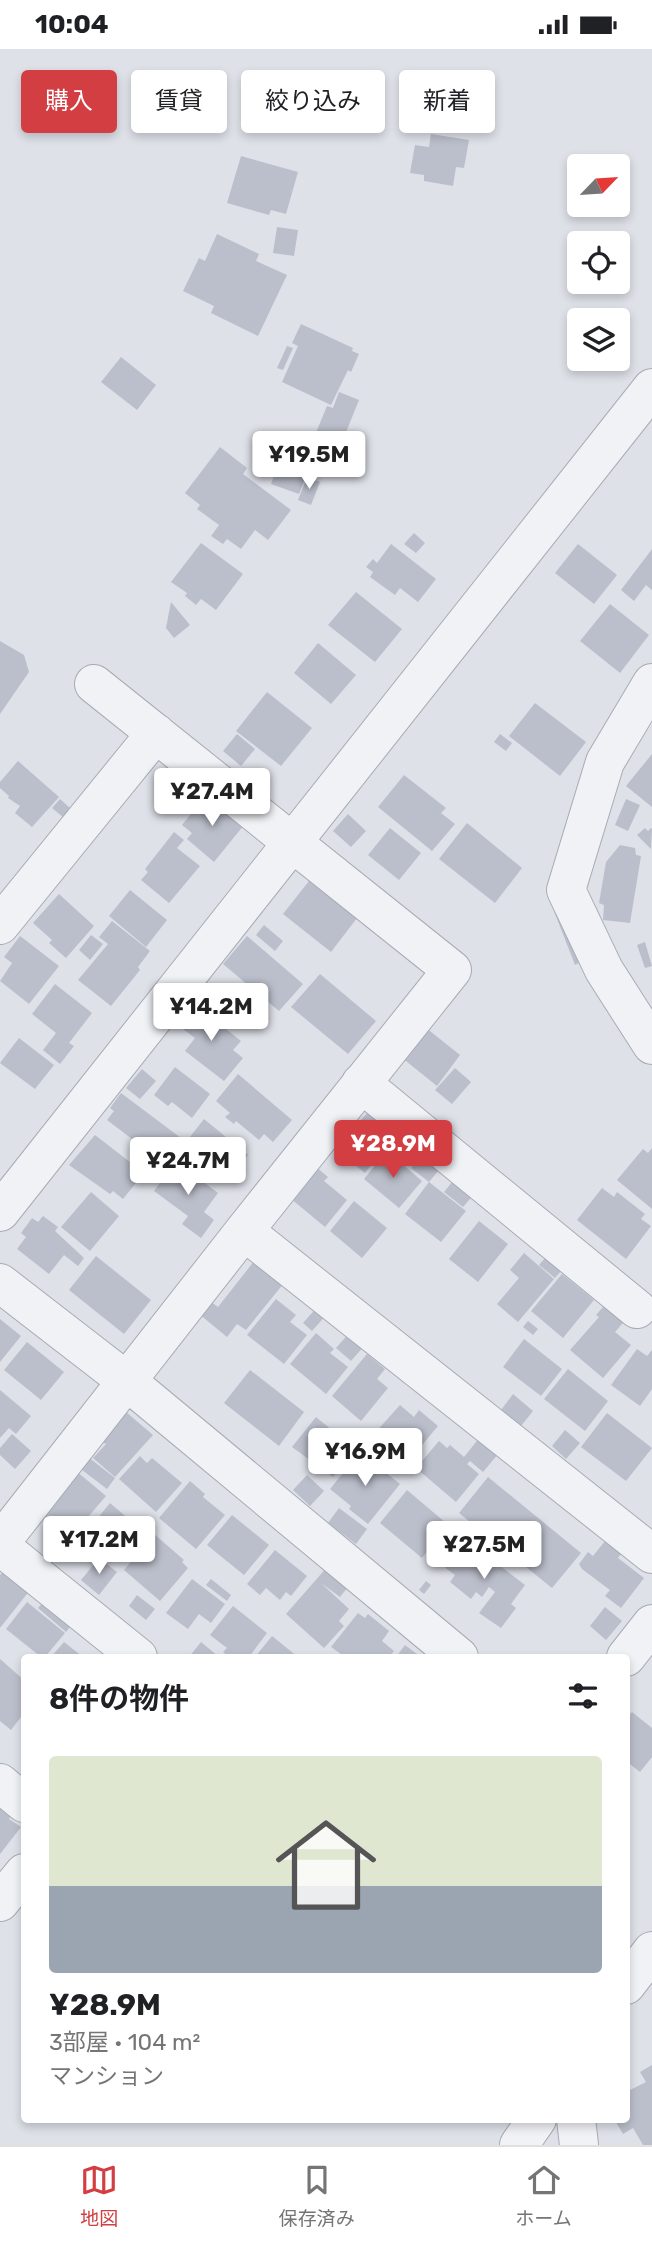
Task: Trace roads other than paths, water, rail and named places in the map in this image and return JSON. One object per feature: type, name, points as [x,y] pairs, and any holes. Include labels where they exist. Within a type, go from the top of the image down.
[{"type":"street","points":[[0,1213],[652,388]]},
{"type":"street","points":[[652,683],[604,762],[566,890],[604,970],[652,1045]]},
{"type":"street","points":[[94,684],[452,970],[244,1231],[0,1545],[134,1654]]},
{"type":"street","points":[[0,925],[156,733]]},
{"type":"street","points":[[361,1083],[647,1306]]},
{"type":"street","points":[[244,1231],[652,1554]]},
{"type":"street","points":[[0,1283],[128,1382],[455,1654]]},
{"type":"street","points":[[628,1654],[652,1624]]},
{"type":"street","points":[[0,1783],[21,1800]]},
{"type":"street","points":[[0,1902],[21,1877]]},
{"type":"street","points":[[630,1980],[652,1951]]},
{"type":"street","points":[[519,2145],[534,2123]]},
{"type":"street","points":[[576,2123],[579,2145]]}]
